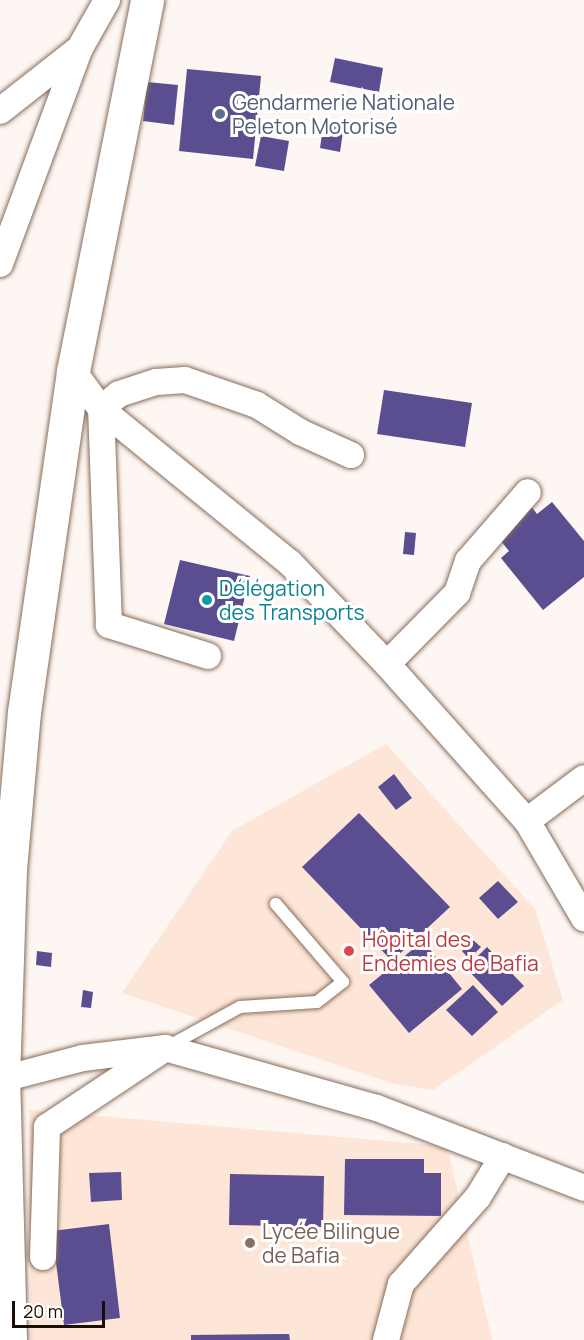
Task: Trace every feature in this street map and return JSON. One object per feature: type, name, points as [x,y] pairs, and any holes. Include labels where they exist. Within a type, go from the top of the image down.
[{"type":"main road","points":[[10,1340],[3,1079],[10,869],[24,712],[74,371],[147,0]]},
{"type":"street","points":[[0,264],[80,48],[107,0]]},
{"type":"street","points":[[4,102],[80,48]]},
{"type":"street","points":[[74,371],[101,409],[290,563],[387,664],[527,821],[584,918]]},
{"type":"street","points":[[101,409],[118,394],[156,382],[185,380],[256,405],[300,432],[351,455]]},
{"type":"street","points":[[101,409],[109,625],[208,656]]},
{"type":"street","points":[[387,664],[457,593],[468,561],[528,492]]},
{"type":"street","points":[[527,821],[584,778]]},
{"type":"street","points":[[43,1257],[47,1126],[165,1048]]},
{"type":"street","points":[[3,1079],[83,1058],[165,1048],[377,1108],[584,1188]]},
{"type":"street","points":[[386,1340],[401,1284],[478,1197],[503,1156]]},
{"type":"lane","points":[[165,1048],[240,1008],[317,1002],[343,982],[276,904]]},
{"type":"shaded area","name":"Hôpital des Endemies de Bafia","points":[[386,744],[535,909],[563,1000],[433,1090],[394,1084],[122,993],[232,831]]},
{"type":"shaded area","name":"Lycée Bilingue de Bafia","points":[[29,1110],[447,1146],[492,1340],[31,1340]]},
{"type":"building","points":[[335,58],[383,68],[379,92],[330,82]]},
{"type":"building","name":"Gendarmerie Nationale Peleton Motorisé","points":[[187,69],[261,76],[253,159],[179,151]]},
{"type":"building","points":[[147,82],[178,85],[174,125],[143,121]]},
{"type":"building","points":[[324,121],[344,125],[340,152],[320,148]]},
{"type":"building","points":[[261,136],[289,141],[284,171],[255,166]]},
{"type":"building","points":[[384,390],[472,403],[465,447],[377,434]]},
{"type":"building","points":[[528,502],[537,514],[552,502],[584,541],[584,577],[543,610],[501,558],[509,551],[500,540],[511,532],[504,522]]},
{"type":"building","points":[[405,532],[416,533],[414,555],[403,554]]},
{"type":"building","name":"Délégation des Transports","points":[[180,560],[250,576],[234,641],[164,624]]},
{"type":"building","points":[[394,774],[412,798],[396,810],[378,787]]},
{"type":"building","points":[[359,813],[450,907],[392,961],[302,867]]},
{"type":"building","points":[[498,881],[518,902],[498,919],[479,898]]},
{"type":"building","points":[[473,940],[481,947],[469,959],[462,951]]},
{"type":"building","points":[[423,941],[462,989],[409,1033],[369,985]]},
{"type":"building","points":[[487,947],[524,986],[502,1006],[466,968]]},
{"type":"building","points":[[37,951],[52,953],[51,967],[36,965]]},
{"type":"building","points":[[473,985],[498,1012],[472,1036],[446,1010]]},
{"type":"building","points":[[83,990],[93,992],[91,1008],[81,1007]]},
{"type":"building","points":[[345,1159],[424,1159],[424,1173],[441,1173],[441,1216],[344,1215]]},
{"type":"building","points":[[121,1172],[122,1200],[91,1202],[89,1173]]},
{"type":"building","points":[[230,1174],[324,1176],[323,1227],[229,1225]]},
{"type":"building","points":[[109,1224],[120,1318],[64,1325],[52,1231]]},
{"type":"building","points":[[289,1334],[290,1340],[191,1340],[191,1335]]},
{"type":"place","name":"Gendarmerie Nationale Peleton Motorisé","points":[[220,114]]},
{"type":"place","name":"Délégation des Transports","points":[[207,600]]},
{"type":"place","name":"Hôpital des Endemies de Bafia","points":[[349,951]]},
{"type":"place","name":"Lycée Bilingue de Bafia","points":[[250,1243]]}]
